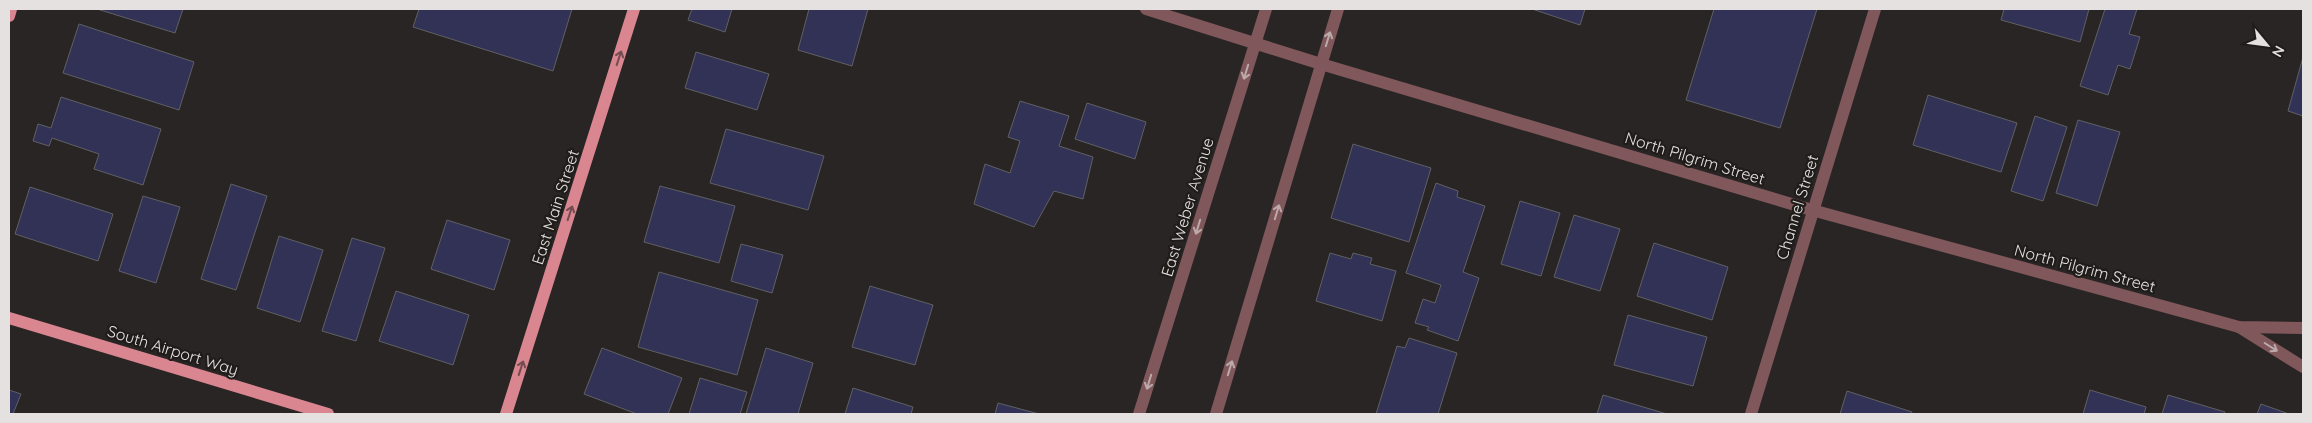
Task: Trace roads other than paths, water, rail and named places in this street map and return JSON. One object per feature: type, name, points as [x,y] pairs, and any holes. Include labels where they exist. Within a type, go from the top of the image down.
[{"type":"main road","points":[[9,16],[11,9]]},
{"type":"main road","name":"East Main Street","points":[[506,414],[634,9]]},
{"type":"main road","name":"South Airport Way","points":[[9,318],[328,414]]},
{"type":"street","name":"North Pilgrim Street","points":[[1146,9],[1321,64],[1812,210],[2239,327],[2303,328]]},
{"type":"street","name":"East Weber Avenue","points":[[1139,414],[1266,9]]},
{"type":"street","points":[[1216,414],[1338,9]]},
{"type":"street","name":"Channel Street","points":[[1751,414],[1875,9]]},
{"type":"street","name":"North Pilgrim Street","points":[[2239,327],[2303,367]]}]
